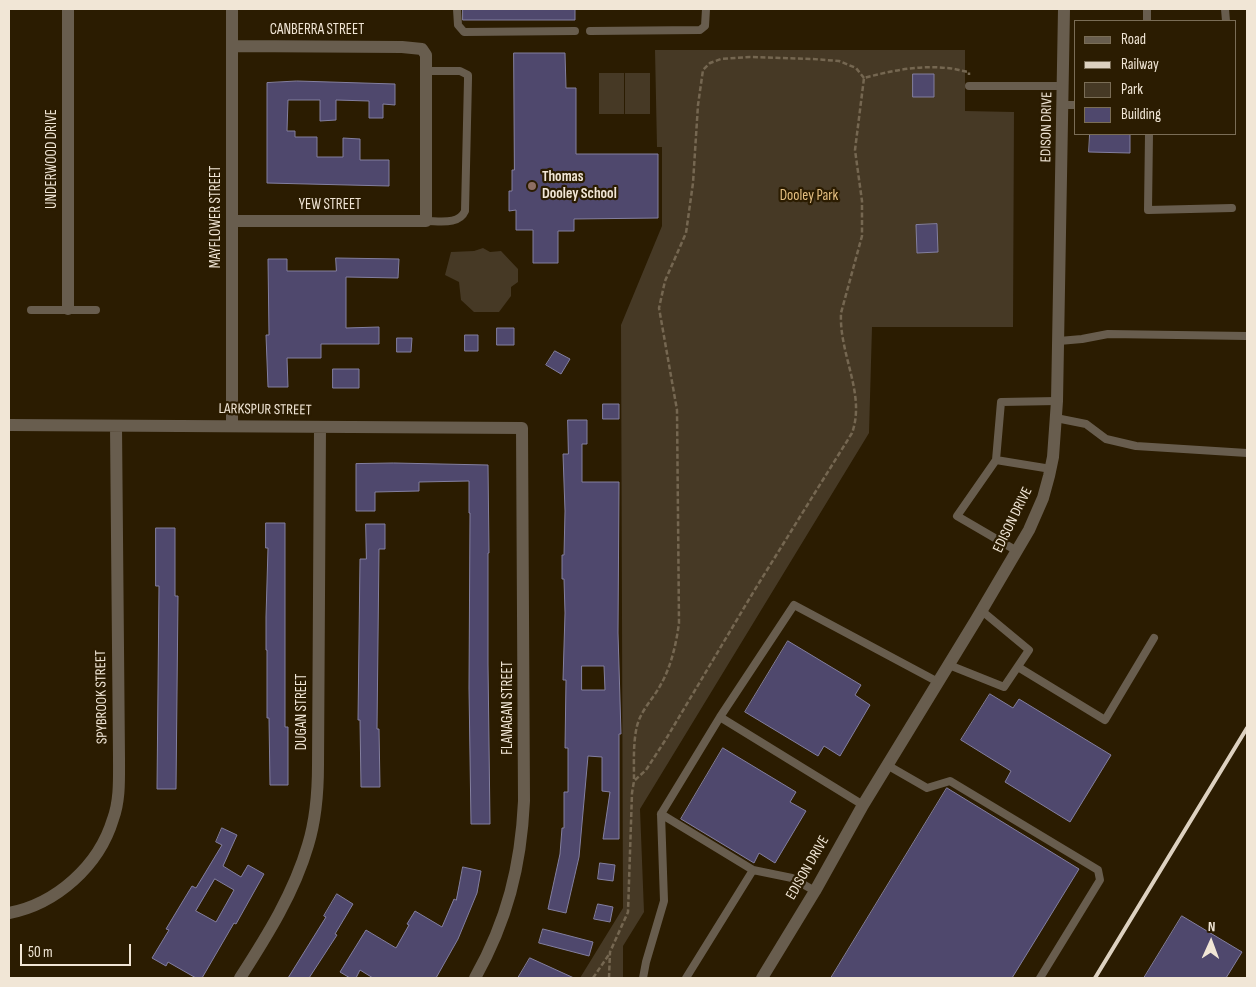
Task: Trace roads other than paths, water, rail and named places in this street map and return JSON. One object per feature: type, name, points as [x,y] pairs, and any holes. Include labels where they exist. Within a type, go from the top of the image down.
[{"type":"street","name":"UNDERWOOD DRIVE","points":[[68,9],[68,310]]},
{"type":"street","name":"MAYFLOWER STREET","points":[[232,9],[232,426]]},
{"type":"street","name":"EDISON DRIVE","points":[[762,978],[863,804],[982,611],[1029,530],[1043,498],[1051,469],[1057,402],[1069,105],[1064,86],[1064,9]]},
{"type":"street","name":"CANBERRA STREET","points":[[232,46],[419,48],[424,50],[426,55],[426,71]]},
{"type":"street","points":[[426,71],[426,221]]},
{"type":"street","name":"YEW STREET","points":[[233,221],[426,221]]},
{"type":"street","name":"LARKSPUR STREET","points":[[9,425],[522,428]]},
{"type":"street","name":"SPYBROOK STREET","points":[[9,913],[41,903],[72,882],[92,861],[100,848],[107,835],[115,811],[119,788],[116,426]]},
{"type":"street","name":"DUGAN STREET","points":[[240,978],[291,891],[309,844],[315,816],[318,765],[320,427]]},
{"type":"street","name":"FLANAGAN STREET","points":[[475,978],[494,941],[510,898],[520,852],[523,826],[522,428]]},
{"type":"lane","points":[[457,9],[458,25],[464,32],[575,31]]},
{"type":"lane","points":[[590,31],[700,30],[705,26],[706,9]]},
{"type":"lane","points":[[426,71],[460,71],[468,75],[466,211],[456,221],[426,221]]},
{"type":"lane","points":[[969,86],[1064,86]]},
{"type":"lane","points":[[1149,135],[1148,210],[1232,208]]},
{"type":"lane","points":[[31,310],[96,310]]},
{"type":"lane","points":[[1059,341],[1082,340],[1108,334],[1247,336]]},
{"type":"lane","points":[[1017,551],[957,516],[996,460],[1001,402],[1057,402]]},
{"type":"lane","points":[[1056,418],[1086,424],[1106,439],[1136,446],[1247,453]]},
{"type":"lane","points":[[996,460],[1051,469]]},
{"type":"lane","points":[[643,978],[664,901],[661,814],[720,717],[794,606],[938,682]]},
{"type":"lane","points":[[949,665],[1004,687],[1029,650],[982,611]]},
{"type":"lane","points":[[1018,667],[1105,720],[1154,638]]},
{"type":"lane","points":[[720,717],[863,804]]},
{"type":"lane","points":[[887,765],[927,788],[950,781],[1098,870],[1100,880],[1040,978]]},
{"type":"lane","points":[[661,814],[753,870],[792,878],[814,891]]},
{"type":"lane","points":[[686,978],[753,870]]},
{"type":"railway","points":[[1095,978],[1247,728]]},
{"type":"place","name":"Thomas Dooley School","points":[[532,186]]},
{"type":"park label","name":"Dooley Park","points":[[809,196]]}]
